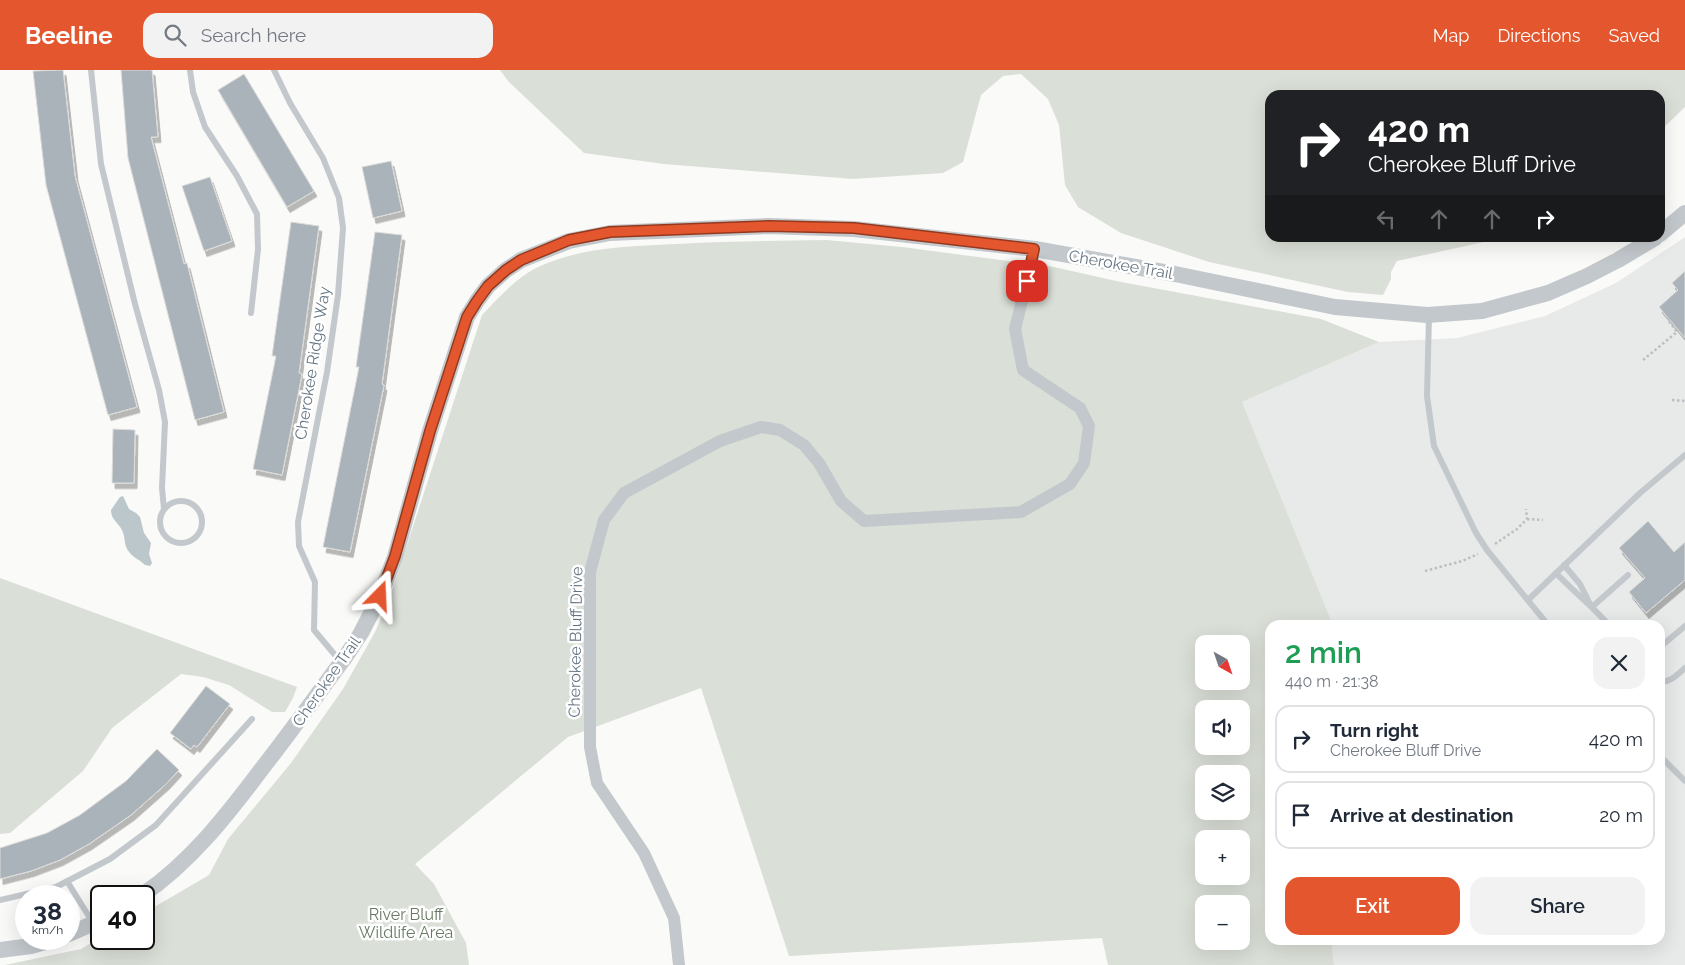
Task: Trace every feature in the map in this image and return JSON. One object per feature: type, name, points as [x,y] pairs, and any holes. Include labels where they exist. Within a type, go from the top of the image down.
[{"type":"street","points":[[1665,230],[1685,213]]},
{"type":"street","name":"Cherokee Trail","points":[[155,885],[174,871],[199,846],[233,806],[361,633],[380,596],[395,556],[430,431],[467,317],[488,286],[521,260],[569,240],[610,232],[769,226],[854,228],[1034,249],[1175,274],[1335,306],[1428,315],[1482,311],[1548,292],[1587,276],[1648,242]]},
{"type":"street","name":"Cherokee Bluff Drive","points":[[679,965],[674,918],[644,853],[597,783],[590,747],[590,572],[604,520],[624,493],[720,441],[761,427],[780,430],[804,446],[819,463],[841,501],[864,521],[1021,512],[1070,484],[1084,463],[1088,426],[1080,408],[1023,370],[1015,329],[1034,249]]},
{"type":"street","points":[[0,950],[15,948]]},
{"type":"lane","points":[[90,70],[101,164],[135,304],[159,390],[165,422],[162,488],[164,509],[160,521],[163,534],[168,539],[181,543],[187,542],[198,534],[202,520],[196,507],[190,503],[176,501],[164,509]]},
{"type":"lane","points":[[190,70],[193,92],[204,127],[237,176],[258,214],[258,249],[251,313]]},
{"type":"lane","name":"Cherokee Ridge Way","points":[[274,70],[290,103],[324,158],[339,198],[343,228],[333,334],[298,522],[298,546],[315,582],[314,630],[341,662]]},
{"type":"lane","points":[[1428,315],[1427,396],[1434,446],[1476,534],[1544,620]]},
{"type":"lane","points":[[1528,600],[1640,493],[1685,455]]},
{"type":"lane","points":[[1564,566],[1580,584],[1592,607]]},
{"type":"lane","points":[[1556,573],[1574,593],[1592,607],[1604,620]]},
{"type":"lane","points":[[1592,607],[1628,575]]},
{"type":"lane","points":[[1665,643],[1685,626]]},
{"type":"lane","points":[[1665,682],[1670,681],[1685,668]]},
{"type":"lane","points":[[0,900],[56,887],[110,859],[156,825],[252,719]]},
{"type":"lane","points":[[1665,761],[1685,781]]},
{"type":"lane","points":[[67,881],[90,912]]},
{"type":"path","points":[[1643,360],[1677,332],[1669,320]]},
{"type":"path","points":[[1672,400],[1685,401]]},
{"type":"path","points":[[1527,519],[1543,520]]},
{"type":"shaded area","points":[[1685,237],[1685,965],[1334,965],[1333,945],[1665,945],[1665,620],[1331,620],[1242,402],[1379,342],[1457,338],[1545,316],[1616,283]]},
{"type":"shaded area","points":[[123,496],[129,509],[140,517],[144,533],[151,543],[149,554],[152,563],[150,566],[145,565],[128,550],[122,530],[112,516],[111,510],[120,497]]},
{"type":"green space","points":[[500,70],[1685,70],[1685,107],[1665,126],[1665,90],[1265,90],[1265,242],[1484,242],[1397,261],[1383,295],[1348,292],[1209,262],[1121,233],[1078,207],[1065,185],[1059,125],[1048,99],[1021,74],[1003,76],[981,95],[963,162],[943,173],[853,179],[664,164],[584,153],[508,81]]},
{"type":"green space","name":"River Bluff Wildlife Area","points":[[826,240],[902,247],[1054,267],[1116,281],[1321,319],[1379,342],[1242,402],[1331,620],[1265,620],[1265,945],[1333,945],[1334,965],[1108,965],[1102,938],[789,956],[701,688],[568,737],[415,864],[434,884],[466,943],[469,965],[5,965],[80,950],[90,944],[90,950],[155,950],[155,907],[209,875],[228,839],[291,763],[343,689],[375,632],[389,600],[482,315],[507,289],[536,268],[553,261],[587,252],[642,246],[715,242]]},
{"type":"green space","points":[[0,578],[297,687],[293,698],[285,712],[272,712],[229,685],[203,677],[181,674],[112,728],[83,771],[10,833],[0,834]]},
{"type":"building","points":[[63,70],[75,176],[137,407],[108,415],[46,185],[33,71]]},
{"type":"building","points":[[121,70],[152,70],[158,137],[151,137],[184,264],[187,263],[224,412],[195,420],[128,158]]},
{"type":"building","points":[[244,74],[314,191],[287,207],[218,90]]},
{"type":"building","points":[[391,161],[402,211],[373,218],[362,167]]},
{"type":"building","points":[[210,177],[232,241],[204,251],[182,186]]},
{"type":"building","points":[[291,222],[319,226],[299,373],[302,374],[282,475],[253,469],[276,356],[272,356]]},
{"type":"building","points":[[375,232],[402,235],[382,384],[384,385],[350,552],[323,547],[359,367],[356,367]]},
{"type":"building","points":[[1685,271],[1685,338],[1659,307],[1678,290],[1672,283]]},
{"type":"building","points":[[113,429],[135,430],[134,483],[112,483]]},
{"type":"building","points":[[1648,521],[1674,552],[1685,542],[1685,580],[1646,613],[1629,592],[1645,578],[1619,548]]},
{"type":"building","points":[[206,686],[230,704],[197,747],[194,745],[191,749],[170,733]]},
{"type":"building","points":[[157,749],[179,770],[131,815],[89,844],[60,860],[31,871],[0,879],[0,848],[47,833],[80,815],[126,781]]},
{"type":"route","points":[[380,596],[409,512],[430,431],[467,317],[488,286],[521,260],[569,240],[610,232],[769,226],[854,228],[1034,249],[1027,281]]}]
